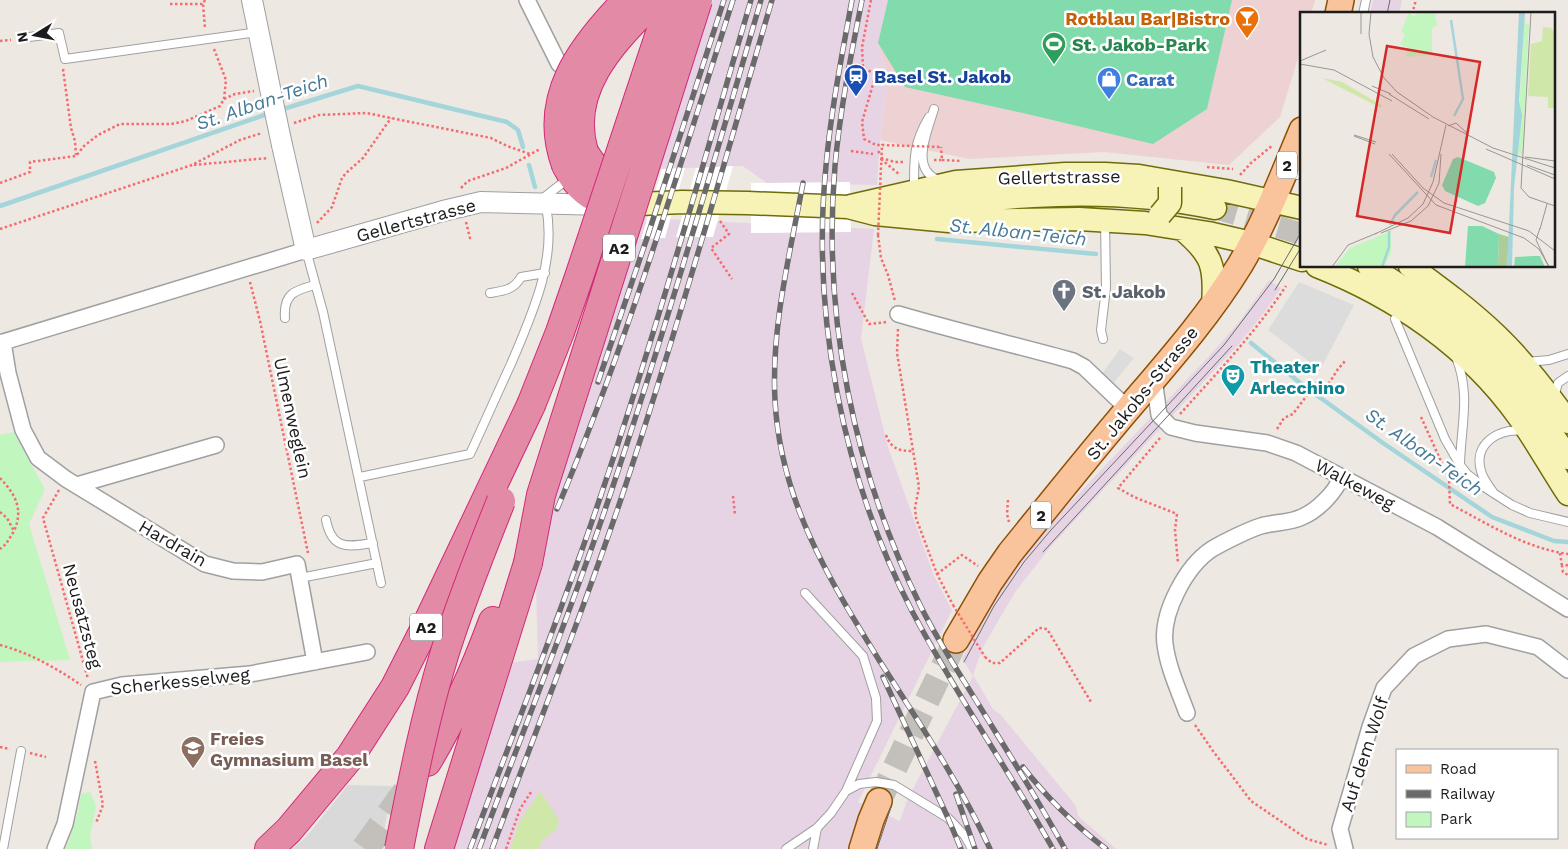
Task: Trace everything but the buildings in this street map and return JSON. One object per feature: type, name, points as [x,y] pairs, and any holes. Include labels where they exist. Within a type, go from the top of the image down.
[{"type":"highway","points":[[574,164],[560,148],[559,110],[564,86],[570,72],[589,42],[627,0]]},
{"type":"highway","points":[[574,164],[580,132],[580,111],[593,73],[608,50],[654,0]]},
{"type":"highway","name":"A2","points":[[269,849],[289,830],[350,758],[395,687],[531,405],[573,296],[671,0]]},
{"type":"highway","name":"A2","points":[[522,559],[698,0]]},
{"type":"highway","points":[[574,164],[590,162],[600,172],[616,196]]},
{"type":"highway","points":[[399,849],[422,738],[445,651],[519,452],[531,405]]},
{"type":"highway","points":[[427,762],[455,712],[522,559]]},
{"type":"highway","points":[[439,849],[522,559]]},
{"type":"main road","name":"St. Jakobs-Strasse","points":[[956,640],[990,582],[1010,553],[1213,305],[1239,265],[1272,200],[1292,176],[1300,139]]},
{"type":"main road","name":"Gellertstrasse","points":[[848,207],[956,182],[1065,174],[1105,174],[1272,200],[1300,207]]},
{"type":"main road","points":[[1153,219],[1170,203],[1167,184]]},
{"type":"main road","points":[[848,207],[921,206],[1032,196],[1104,194],[1147,196],[1214,208]]},
{"type":"main road","name":"Gellertstrasse","points":[[616,196],[644,202],[848,207],[875,214],[949,221],[1153,219],[1182,229],[1251,243],[1300,259]]},
{"type":"main road","points":[[1182,229],[1198,242],[1205,251],[1210,263],[1214,275],[1213,305]]},
{"type":"main road","points":[[1322,268],[1350,279],[1381,295],[1424,323],[1478,369],[1501,394],[1528,431],[1566,491]]},
{"type":"main road","points":[[1372,268],[1440,313],[1482,350],[1531,405],[1568,458]]},
{"type":"main road","points":[[1413,268],[1464,306],[1499,338],[1522,363],[1568,422]]},
{"type":"main road","points":[[862,849],[879,801]]},
{"type":"street","points":[[252,0],[306,250]]},
{"type":"street","points":[[526,0],[559,64]]},
{"type":"street","points":[[616,196],[614,162],[658,34],[659,23],[654,0]]},
{"type":"street","name":"Gellertstrasse","points":[[2,343],[306,250],[468,204],[501,202],[540,203],[616,196]]},
{"type":"street","points":[[898,318],[992,338],[1073,360],[1084,367],[1128,409]]},
{"type":"street","name":"Hardrain","points":[[2,343],[23,430],[38,458],[71,482],[205,564],[233,571],[298,571]]},
{"type":"street","points":[[1154,379],[1159,415],[1170,426]]},
{"type":"street","name":"Walkeweg","points":[[1170,426],[1195,433],[1267,442],[1296,453],[1437,527],[1568,609]]},
{"type":"street","points":[[71,482],[216,445]]},
{"type":"street","points":[[1187,713],[1170,667],[1165,642],[1165,626],[1169,608],[1185,576],[1212,549],[1260,527],[1302,518],[1326,500],[1339,484],[1341,477]]},
{"type":"street","points":[[298,571],[314,662]]},
{"type":"street","name":"Auf dem Wolf","points":[[1344,849],[1340,829],[1370,727],[1384,688],[1414,656],[1448,638],[1486,634],[1538,647],[1568,670]]},
{"type":"street","name":"Scherkesselweg","points":[[56,849],[65,824],[93,692],[122,685],[250,674],[367,652]]},
{"type":"lane","points":[[22,38],[59,34],[65,59],[259,32]]},
{"type":"lane","points":[[914,191],[915,149],[921,130],[934,109],[924,148],[925,170],[932,178],[956,182]]},
{"type":"lane","points":[[360,477],[470,454],[528,324],[545,273],[550,240],[540,203],[552,192],[574,164]]},
{"type":"lane","points":[[1103,339],[1101,330],[1106,288],[1105,220]]},
{"type":"lane","points":[[306,250],[323,312],[360,477],[381,582]]},
{"type":"lane","points":[[490,293],[514,287],[521,277],[545,273]]},
{"type":"lane","points":[[285,318],[285,305],[291,295],[302,288],[315,285]]},
{"type":"lane","points":[[1396,319],[1445,439],[1460,465],[1475,481],[1512,505],[1530,513],[1568,522]]},
{"type":"lane","points":[[1450,344],[1462,378],[1465,396],[1460,465]]},
{"type":"lane","points":[[1522,363],[1549,360],[1568,354]]},
{"type":"lane","points":[[1553,401],[1558,383],[1568,376]]},
{"type":"lane","points":[[1494,494],[1481,472],[1480,456],[1482,448],[1494,436],[1502,432],[1510,430],[1528,431]]},
{"type":"lane","points":[[326,520],[330,536],[339,544],[346,546],[373,543]]},
{"type":"lane","points":[[298,571],[377,563]]},
{"type":"lane","points":[[786,849],[818,828],[831,813],[846,791],[877,721],[876,698],[862,656],[805,593]]},
{"type":"lane","points":[[4,849],[21,751]]},
{"type":"lane","points":[[846,791],[859,784],[876,782],[894,785],[948,818],[965,836],[972,849]]},
{"type":"lane","points":[[813,849],[818,828]]},
{"type":"path","points":[[0,183],[30,172],[30,162],[76,156],[84,146],[98,135],[120,124],[171,124],[186,121],[220,106],[224,99],[226,80],[219,58],[208,39],[204,22],[203,4],[205,0]]},
{"type":"path","points":[[872,0],[862,47],[862,68],[876,74],[862,122],[864,139],[882,145],[941,147]]},
{"type":"path","points":[[170,4],[203,4]]},
{"type":"path","points":[[65,59],[63,68],[76,156]]},
{"type":"path","points":[[224,99],[246,92],[272,95]]},
{"type":"path","points":[[292,123],[319,115],[366,113],[492,138],[507,146],[530,154],[506,168],[468,181]]},
{"type":"path","points":[[314,226],[332,207],[342,178],[363,158],[391,118]]},
{"type":"path","points":[[0,229],[192,165],[240,140],[266,132]]},
{"type":"path","points":[[882,145],[878,235],[881,258],[888,275],[898,318],[897,353],[919,487],[915,508],[916,518],[937,574],[953,605],[985,657],[992,663],[1000,663],[1039,628],[1047,629],[1091,702]]},
{"type":"path","points":[[881,150],[878,154],[885,159]]},
{"type":"path","points":[[192,165],[284,151]]},
{"type":"path","points":[[851,151],[873,154]]},
{"type":"path","points":[[881,158],[914,191]]},
{"type":"path","points":[[465,218],[471,238]]},
{"type":"path","points":[[720,221],[730,234],[711,248],[732,279]]},
{"type":"path","name":"Ulmenweglein","points":[[246,268],[260,321],[309,561],[298,571]]},
{"type":"path","points":[[1185,576],[1177,562],[1175,530],[1177,514],[1134,497],[1118,488],[1244,343],[1286,286]]},
{"type":"path","points":[[852,293],[870,324],[898,318]]},
{"type":"path","points":[[1276,429],[1284,418],[1293,414],[1318,381],[1326,388],[1346,360]]},
{"type":"path","points":[[1421,417],[1449,479],[1450,504],[1522,541],[1568,554]]},
{"type":"path","points":[[886,435],[894,448],[901,451],[912,451]]},
{"type":"path","points":[[0,478],[16,498],[19,520],[6,544],[0,548]]},
{"type":"path","name":"Neusatzsteg","points":[[71,482],[43,518],[88,681],[93,692]]},
{"type":"path","points":[[733,496],[735,515]]},
{"type":"path","points":[[1008,500],[1007,514],[1010,528]]},
{"type":"path","points":[[0,512],[7,518],[14,530]]},
{"type":"path","points":[[1560,553],[1563,572],[1568,575]]},
{"type":"path","points":[[937,574],[962,555],[982,568]]},
{"type":"path","points":[[1562,566],[1568,565]]},
{"type":"path","name":"Neusatzsteg","points":[[0,644],[16,649],[56,668],[93,692]]},
{"type":"path","points":[[1187,713],[1251,801],[1307,839],[1344,849]]},
{"type":"path","points":[[80,748],[94,754],[102,805],[96,823]]},
{"type":"path","points":[[506,849],[520,809],[531,792]]},
{"type":"shaded area","points":[[713,0],[888,0],[878,43],[888,79],[880,140],[877,185],[767,183],[743,166],[658,169]]},
{"type":"shaded area","name":"St. Jakob-Park","points":[[888,0],[1315,0],[1312,12],[1300,12],[1300,52],[1280,117],[1229,165],[1104,152],[969,159],[880,140],[888,79],[878,43]]},
{"type":"shaded area","points":[[1373,0],[1402,0],[1399,12],[1370,12]]},
{"type":"shaded area","points":[[643,218],[874,229],[861,338],[888,447],[934,576],[952,610],[858,802],[900,821],[908,798],[973,676],[962,659],[988,610],[1020,562],[1048,526],[1212,353],[1240,321],[1269,280],[1281,288],[1238,345],[1052,545],[1014,594],[983,647],[973,675],[993,709],[1001,715],[1076,806],[1078,816],[1116,849],[450,849],[508,663],[538,659],[534,512]]},
{"type":"shaded area","points":[[1299,282],[1354,305],[1320,370],[1268,330]]},
{"type":"shaded area","points":[[1120,349],[1134,358],[1112,385],[1101,375]]},
{"type":"shaded area","points":[[348,785],[392,786],[381,849],[292,849],[306,837]]},
{"type":"green space","name":"St. Jakob-Park","points":[[888,0],[1232,0],[1207,109],[1153,144],[905,87],[878,43]]},
{"type":"green space","points":[[13,432],[45,489],[29,524],[70,660],[0,662],[0,435]]},
{"type":"green space","points":[[540,791],[559,820],[557,829],[544,839],[538,849],[510,849],[520,821]]},
{"type":"green space","points":[[90,792],[96,806],[90,837],[92,849],[66,849],[77,816],[81,794]]},
{"type":"pier","points":[[733,166],[713,237],[676,237],[696,168]]},
{"type":"pier","points":[[685,168],[665,238],[641,239],[662,169]]},
{"type":"pier","points":[[850,182],[851,232],[751,233],[751,183]]},
{"type":"waterway","name":"St. Alban-Teich","points":[[280,110],[358,86],[507,122],[518,130],[523,147]]},
{"type":"waterway","name":"St. Alban-Teich","points":[[0,206],[270,113]]},
{"type":"waterway","name":"St. Alban-Teich","points":[[529,165],[535,187]]},
{"type":"waterway","name":"St. Alban-Teich","points":[[937,239],[1096,254]]},
{"type":"waterway","name":"St. Alban-Teich","points":[[1251,343],[1304,386],[1383,443],[1492,517],[1554,541],[1568,542]]},
{"type":"tunnel","points":[[1215,208],[1300,233]]},
{"type":"tunnel","points":[[879,801],[956,640]]},
{"type":"tunnel","points":[[365,849],[414,781]]},
{"type":"tram line","points":[[1387,12],[1390,0]]},
{"type":"tram line","points":[[964,662],[994,606],[1024,562],[1051,530],[1224,345],[1274,279],[1300,234]]},
{"type":"tram line","points":[[1275,290],[1300,249]]},
{"type":"tram line","points":[[1043,552],[1232,346]]},
{"type":"tram line","points":[[877,849],[891,807]]},
{"type":"railway","points":[[598,382],[724,0]]},
{"type":"railway","points":[[557,509],[629,321],[733,0]]},
{"type":"railway","points":[[470,849],[554,628],[601,495],[660,310],[751,0]]},
{"type":"railway","points":[[479,849],[563,628],[610,495],[707,186],[761,0]]},
{"type":"railway","points":[[492,849],[574,631],[621,499],[680,313],[772,0]]},
{"type":"railway","points":[[852,0],[831,124],[826,166],[823,222],[823,280],[828,337],[851,451],[867,506],[888,560],[912,611],[946,672],[1053,849]]},
{"type":"railway","points":[[862,0],[840,124],[835,166],[832,223],[839,336],[848,392],[861,448],[877,502],[898,555],[929,623],[1065,849]]},
{"type":"railway","points":[[803,183],[787,264],[776,345],[775,400],[779,436],[786,471],[797,504],[825,568],[860,629],[952,776],[990,849]]},
{"type":"railway","points":[[883,677],[961,849]]},
{"type":"railway","points":[[1023,767],[1062,811],[1106,849]]},
{"type":"railway","points":[[956,794],[975,849]]},
{"type":"place","name":"Rotblau Bar|Bistro","points":[[1247,39]]},
{"type":"place","name":"St. Jakob-Park","points":[[1054,65]]},
{"type":"place","name":"Basel St. Jakob","points":[[856,97]]},
{"type":"place","name":"Carat","points":[[1109,100]]},
{"type":"place","name":"St. Jakob","points":[[1064,312]]},
{"type":"place","name":"Theater Arlecchino","points":[[1233,397]]},
{"type":"place","name":"Freies Gymnasium Basel","points":[[193,769]]}]
